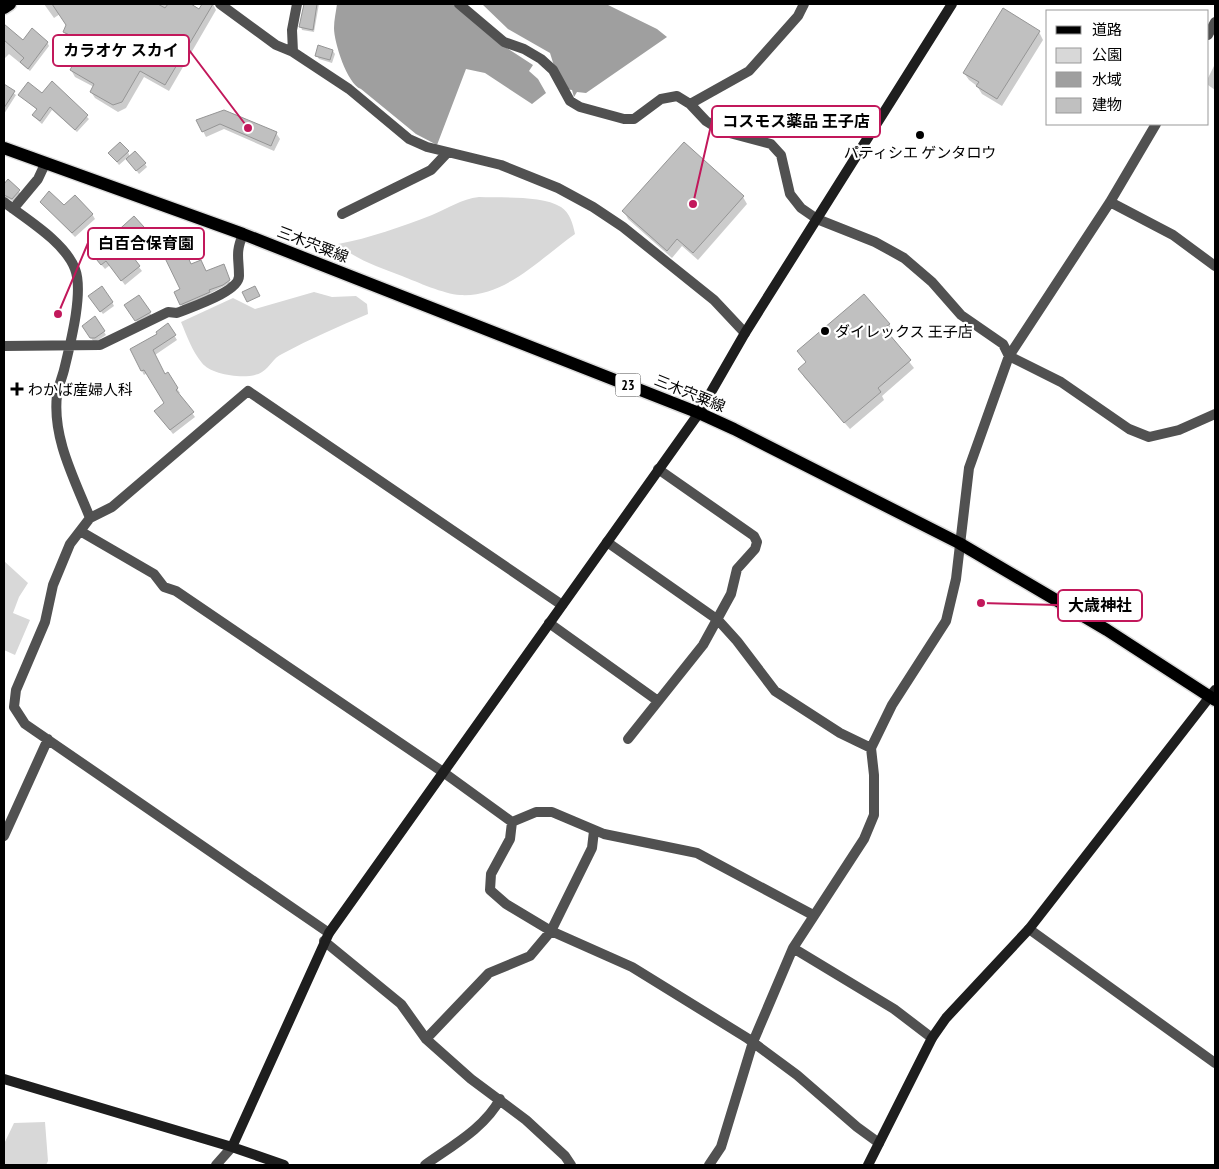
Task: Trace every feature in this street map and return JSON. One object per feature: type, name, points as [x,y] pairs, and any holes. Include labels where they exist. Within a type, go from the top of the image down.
[{"type":"main road","points":[[4,8],[10,4]]},
{"type":"main road","name":"三木宍粟線","points":[[4,148],[242,234],[699,413],[959,543],[1214,695]]},
{"type":"street","points":[[220,4],[276,45],[292,52],[349,89],[409,139],[447,153],[501,165],[558,188],[593,207],[623,227],[714,300],[745,333]]},
{"type":"street","points":[[292,52],[292,30],[297,4]]},
{"type":"street","points":[[459,4],[504,42],[524,49],[541,59],[553,70],[570,101],[580,107],[624,119],[634,119],[661,99],[677,96],[690,104],[706,121],[722,131],[771,144],[781,155],[790,194],[801,208],[818,219],[875,242],[904,258],[932,282],[961,315],[1003,344],[1009,356],[1061,382],[1129,429],[1149,437],[1179,430],[1215,414]]},
{"type":"street","points":[[690,104],[749,71],[798,16],[804,4]]},
{"type":"street","points":[[216,1165],[232,1147],[326,937],[699,413],[745,333],[952,4]]},
{"type":"street","points":[[1209,33],[1215,22]]},
{"type":"street","points":[[709,1165],[722,1147],[753,1042],[792,948],[864,839],[874,815],[874,775],[870,748],[892,705],[946,621],[956,578],[969,468],[1009,356],[1110,202],[1155,125]]},
{"type":"street","points":[[342,214],[431,170],[447,153]]},
{"type":"street","points":[[13,209],[38,179],[45,164]]},
{"type":"street","points":[[4,202],[64,251],[75,268],[79,286],[57,395],[58,423],[63,450],[90,518]]},
{"type":"street","points":[[1110,202],[1174,235],[1215,266]]},
{"type":"street","points":[[4,346],[68,347],[100,345],[168,312],[177,313],[233,289],[239,279],[236,251],[242,234]]},
{"type":"street","points":[[562,605],[248,391],[112,507],[90,518],[70,544],[53,585],[45,622],[16,690],[14,707],[25,724],[326,937],[402,1004],[426,1038],[471,1079],[500,1099],[532,1126],[565,1156],[571,1165]]},
{"type":"street","points":[[628,740],[704,645],[731,594],[737,569],[755,549],[757,542],[754,536],[658,470]]},
{"type":"street","points":[[80,531],[154,574],[164,587],[176,591],[443,772],[512,822]]},
{"type":"street","points":[[607,542],[718,620],[737,641],[775,691],[840,733],[870,748]]},
{"type":"street","points":[[549,623],[658,701]]},
{"type":"street","points":[[868,1165],[932,1038],[946,1018],[1029,929],[1214,695]]},
{"type":"street","points":[[4,836],[48,739]]},
{"type":"street","points":[[512,822],[536,812],[552,812],[594,831],[697,853],[813,915]]},
{"type":"street","points":[[512,822],[510,839],[491,874],[490,890],[506,904],[551,931],[632,966],[753,1042],[796,1075],[857,1128],[879,1143]]},
{"type":"street","points":[[426,1038],[488,972],[530,956],[551,931],[592,848],[594,831]]},
{"type":"street","points":[[1029,929],[1215,1063]]},
{"type":"street","points":[[792,948],[894,1009],[932,1038]]},
{"type":"street","points":[[4,1079],[232,1147],[284,1165]]},
{"type":"street","points":[[425,1165],[458,1142],[494,1111],[500,1099]]},
{"type":"green space","points":[[479,197],[522,198],[553,203],[567,212],[575,234],[536,264],[507,283],[477,294],[460,295],[439,290],[376,266],[360,259],[338,244],[397,228],[461,202]]},
{"type":"green space","points":[[314,292],[332,297],[356,296],[367,304],[368,314],[282,354],[265,370],[256,375],[230,375],[213,371],[207,367],[195,353],[181,322],[233,298],[255,309]]},
{"type":"green space","points":[[4,561],[28,583],[19,597],[13,613],[30,620],[15,655],[4,650]]},
{"type":"green space","points":[[45,1122],[48,1161],[46,1165],[4,1165],[4,1144],[14,1123]]},
{"type":"water","points":[[337,4],[454,4],[496,41],[533,65],[529,71],[538,79],[546,93],[532,104],[485,73],[466,69],[437,145],[416,134],[356,86],[351,79],[342,62],[335,34],[334,25]]},
{"type":"water","points":[[482,4],[606,4],[657,29],[667,37],[586,93],[577,92],[574,97],[572,90],[566,89],[555,69],[550,53],[508,29]]},
{"type":"building","points":[[52,4],[158,4],[165,8],[168,4],[191,4],[199,9],[202,4],[213,4],[165,85],[140,71],[122,102],[113,105],[90,92],[94,84],[70,70],[85,42],[63,32],[66,25]]},
{"type":"building","points":[[304,4],[317,4],[313,30],[299,27]]},
{"type":"building","points":[[1003,8],[1040,31],[997,99],[976,86],[979,82],[963,73]]},
{"type":"building","points":[[4,24],[23,40],[32,28],[48,42],[28,69],[20,62],[24,58],[4,40]]},
{"type":"building","points":[[318,45],[333,50],[330,60],[315,56]]},
{"type":"building","points":[[52,81],[88,115],[75,130],[50,107],[40,121],[32,115],[37,109],[18,95],[28,82],[42,93]]},
{"type":"building","points":[[4,84],[15,91],[4,108]]},
{"type":"building","points":[[224,110],[277,132],[271,146],[220,124],[202,132],[196,120]]},
{"type":"building","points":[[120,142],[129,151],[117,162],[108,153]]},
{"type":"building","points":[[684,142],[744,196],[693,253],[677,239],[667,251],[622,211]]},
{"type":"building","points":[[135,151],[146,163],[136,171],[126,159]]},
{"type":"building","points":[[8,179],[20,190],[12,199],[4,195],[4,184]]},
{"type":"building","points":[[49,191],[64,205],[75,195],[93,214],[72,233],[40,202]]},
{"type":"building","points":[[134,216],[144,227],[124,245],[140,266],[121,281],[106,261],[101,265],[92,254]]},
{"type":"building","points":[[183,246],[191,264],[201,260],[206,271],[224,264],[230,280],[223,285],[209,290],[210,292],[180,305],[174,292],[180,289],[163,254]]},
{"type":"building","points":[[102,286],[113,302],[100,312],[88,296]]},
{"type":"building","points":[[255,286],[260,296],[247,302],[242,292]]},
{"type":"building","points":[[864,294],[890,324],[884,328],[911,360],[878,388],[881,392],[844,423],[798,369],[806,362],[797,351]]},
{"type":"building","points":[[139,295],[151,312],[135,321],[124,305]]},
{"type":"building","points":[[95,316],[105,331],[95,338],[90,338],[82,326]]},
{"type":"building","points":[[168,323],[176,335],[153,350],[165,374],[168,372],[178,388],[176,390],[194,412],[170,430],[154,411],[164,403],[144,370],[141,371],[130,349],[157,334],[156,332]]},
{"type":"place","name":"カラオケ スカイ","points":[[248,128]]},
{"type":"place","name":"パティシエ ゲンタロウ","points":[[920,135]]},
{"type":"place","name":"コスモス薬品 王子店","points":[[693,204]]},
{"type":"place","name":"白百合保育園","points":[[58,314]]},
{"type":"place","name":"ダイレックス 王子店","points":[[825,331]]},
{"type":"place","name":"わかば産婦人科","points":[[17,389]]},
{"type":"place","name":"大歳神社","points":[[981,603]]}]
